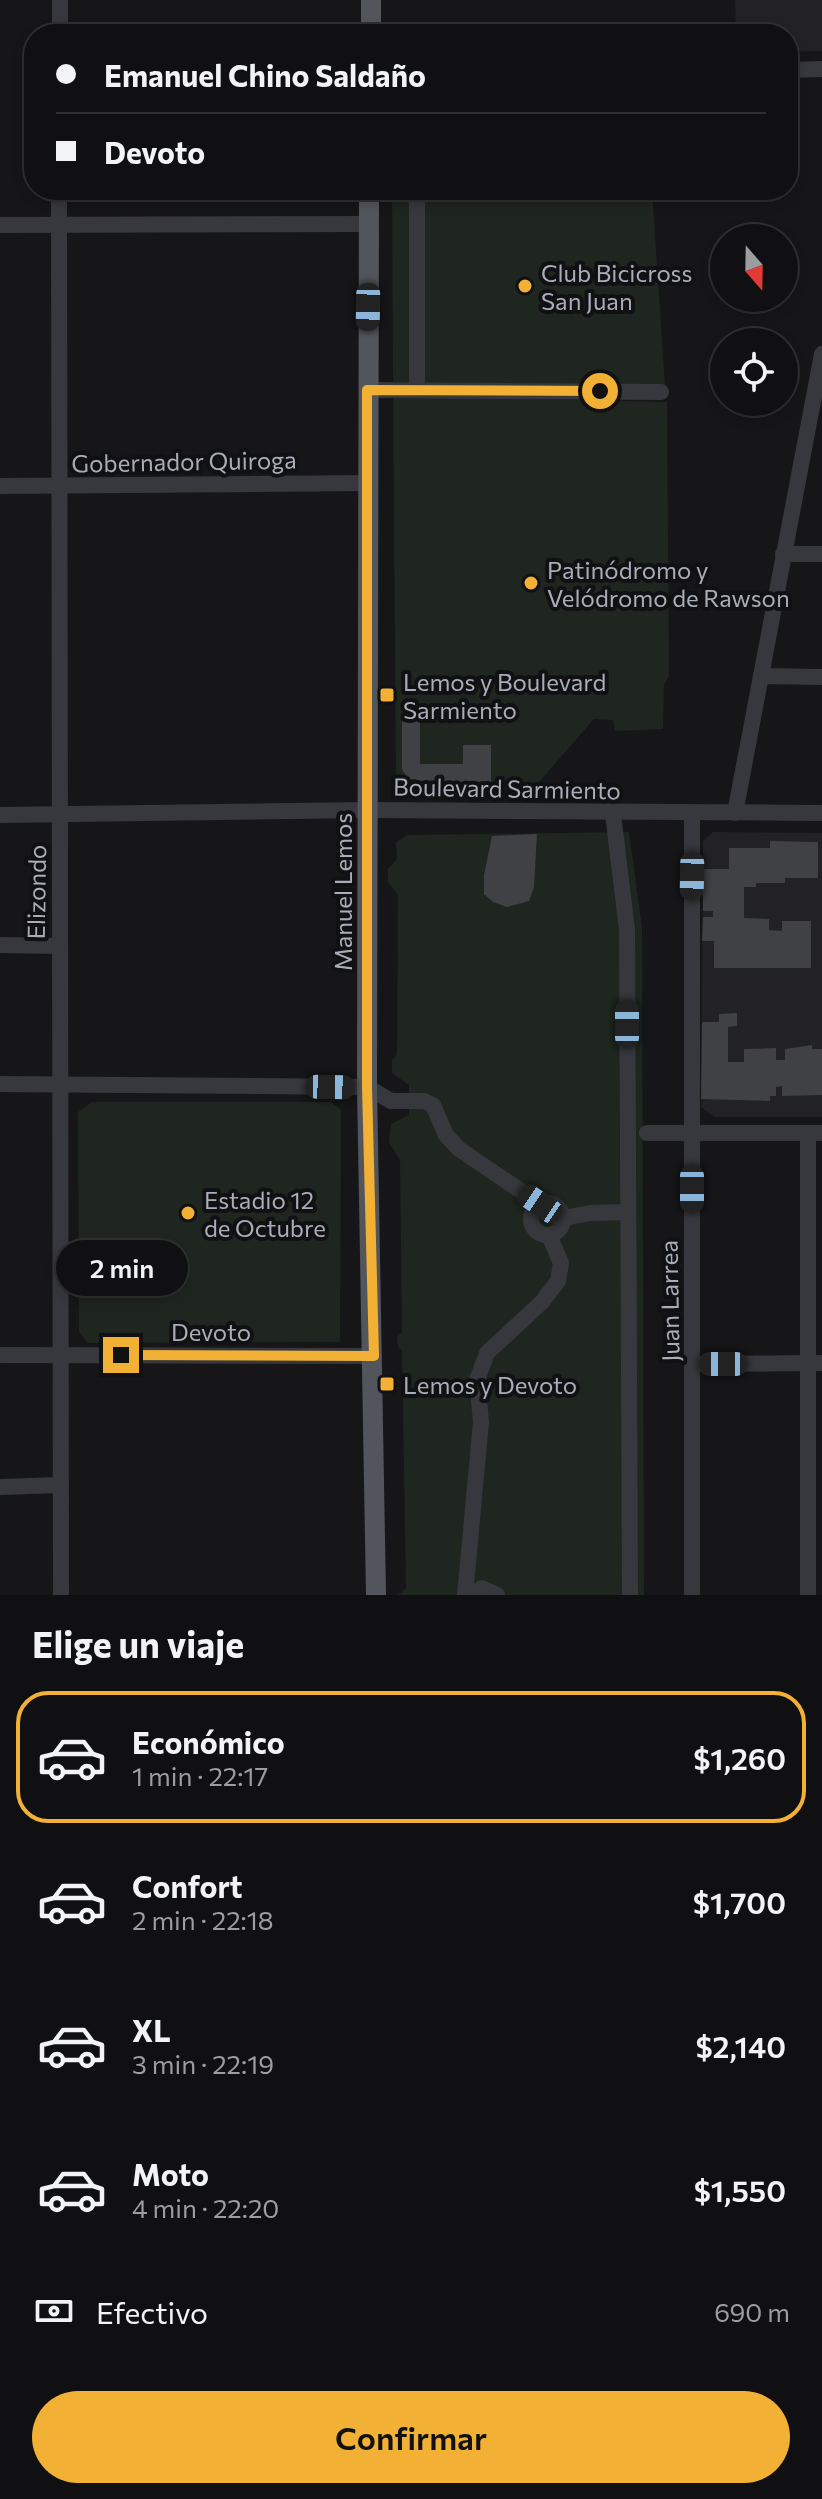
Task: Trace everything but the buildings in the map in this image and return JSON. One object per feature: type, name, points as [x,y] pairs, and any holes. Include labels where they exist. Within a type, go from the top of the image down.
[{"type":"main road","points":[[371,0],[371,24]]},
{"type":"main road","name":"Manuel Lemos","points":[[369,200],[367,1087],[376,1595]]},
{"type":"street","points":[[60,0],[60,24]]},
{"type":"street","points":[[798,70],[822,69]]},
{"type":"street","name":"Elizondo","points":[[59,200],[61,1595]]},
{"type":"street","points":[[417,200],[417,390]]},
{"type":"street","points":[[0,225],[369,224]]},
{"type":"street","points":[[735,813],[783,554],[816,420],[822,354]]},
{"type":"street","points":[[367,390],[661,392]]},
{"type":"street","name":"Gobernador Quiroga","points":[[0,486],[369,483]]},
{"type":"street","points":[[783,554],[822,554]]},
{"type":"street","points":[[761,676],[822,677]]},
{"type":"street","name":"Boulevard Sarmiento","points":[[0,815],[368,810],[822,813]]},
{"type":"street","name":"Juan Larrea","points":[[692,813],[692,1595]]},
{"type":"street","points":[[613,814],[627,930],[630,1595]]},
{"type":"street","points":[[0,945],[59,946]]},
{"type":"street","points":[[0,1084],[367,1087],[391,1101],[424,1101],[433,1105],[446,1135],[459,1149],[540,1204],[556,1205],[564,1218]]},
{"type":"street","points":[[647,1133],[815,1133],[815,1363],[808,1595]]},
{"type":"street","points":[[540,1204],[532,1212],[532,1223],[538,1232],[549,1235],[558,1231],[564,1218]]},
{"type":"street","points":[[564,1218],[590,1213],[628,1212]]},
{"type":"street","points":[[468,1595],[481,1422],[477,1380],[487,1353],[542,1302],[558,1281],[561,1263],[549,1235]]},
{"type":"street","name":"Devoto","points":[[0,1355],[374,1356]]},
{"type":"street","points":[[694,1364],[815,1363]]},
{"type":"street","points":[[0,1487],[61,1485]]},
{"type":"street","points":[[468,1595],[482,1588],[497,1595]]},
{"type":"shaded area","points":[[735,0],[822,0],[822,51],[798,51],[798,24],[736,24]]},
{"type":"shaded area","name":"Club Bicicross San Juan","points":[[392,200],[653,200],[665,386],[393,382]]},
{"type":"shaded area","name":"Patinódromo y Velódromo de Rawson","points":[[393,396],[667,402],[669,676],[664,685],[663,729],[615,731],[613,720],[594,719],[533,789],[409,790],[396,778]]},
{"type":"shaded area","points":[[629,832],[642,927],[644,1595],[398,1595],[406,1588],[402,1350],[398,1347],[397,1337],[402,1332],[400,1160],[389,1142],[391,1124],[409,1115],[409,1085],[392,1073],[392,1060],[397,1054],[398,895],[388,882],[388,869],[397,859],[396,842],[407,835]]},
{"type":"shaded area","points":[[713,832],[822,833],[822,1117],[714,1117],[701,1107],[703,841]]},
{"type":"shaded area","name":"Estadio 12 de Octubre","points":[[92,1102],[331,1102],[341,1110],[340,1342],[88,1343],[79,1332],[78,1112]]},
{"type":"place","name":"Club Bicicross San Juan","points":[[525,286]]},
{"type":"place","name":"Patinódromo y Velódromo de Rawson","points":[[531,583]]},
{"type":"place","name":"Lemos y Boulevard Sarmiento","points":[[387,695]]},
{"type":"place","name":"Estadio 12 de Octubre","points":[[188,1213]]},
{"type":"place","name":"Lemos y Devoto","points":[[387,1384]]},
{"type":"route","points":[[121,1355],[374,1356],[367,1087],[367,390],[600,391]]}]
